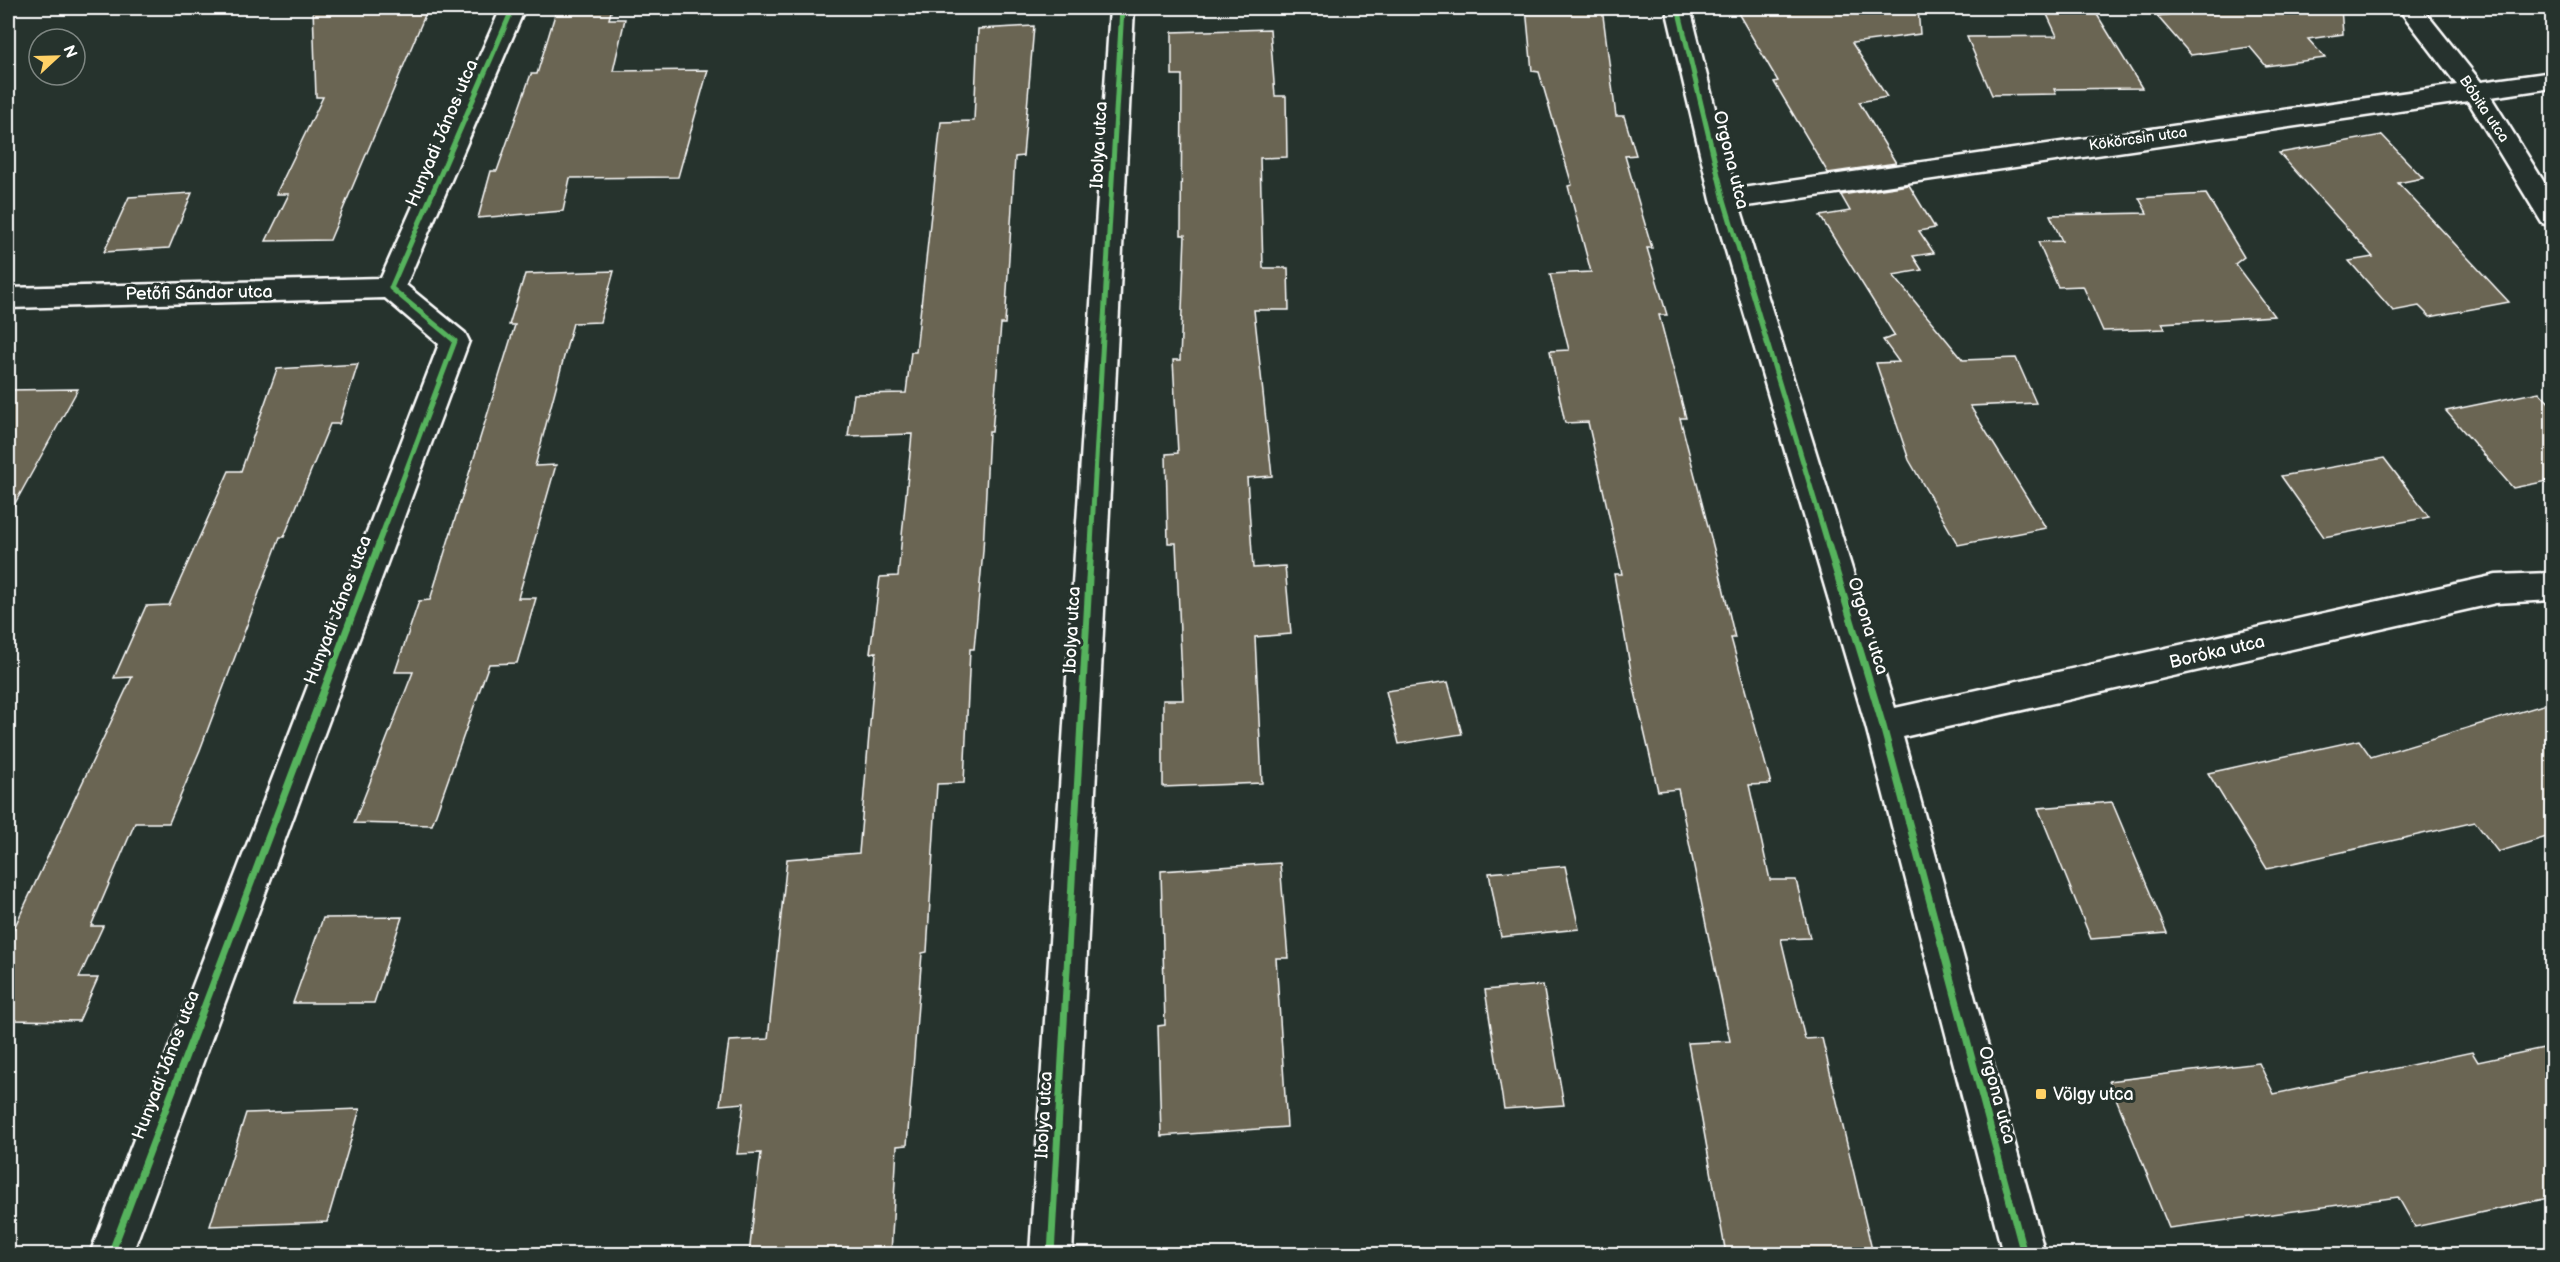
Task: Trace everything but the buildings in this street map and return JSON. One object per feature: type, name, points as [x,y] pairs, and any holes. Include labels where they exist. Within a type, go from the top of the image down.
[{"type":"street","name":"Hunyadi János utca","points":[[111,1254],[456,341],[391,288],[513,8]]},
{"type":"street","name":"Ibolya utca","points":[[1051,1254],[1122,8]]},
{"type":"street","name":"Orgona utca","points":[[1678,8],[1724,200],[1883,726],[2024,1254]]},
{"type":"street","name":"Bóbita utca","points":[[2410,8],[2474,90],[2553,216]]},
{"type":"street","name":"Kökörcsin utca","points":[[1724,200],[2553,80]]},
{"type":"street","name":"Petőfi Sándor utca","points":[[8,298],[391,288]]},
{"type":"street","name":"Boróka utca","points":[[1883,726],[2496,590],[2553,586]]},
{"type":"cycle path","points":[[111,1254],[455,341],[391,288],[513,8]]},
{"type":"cycle path","points":[[1051,1254],[1122,8]]},
{"type":"cycle path","points":[[1678,8],[1724,200],[1883,726],[2024,1254]]},
{"type":"place","name":"Völgy utca","points":[[2041,1094]]}]
